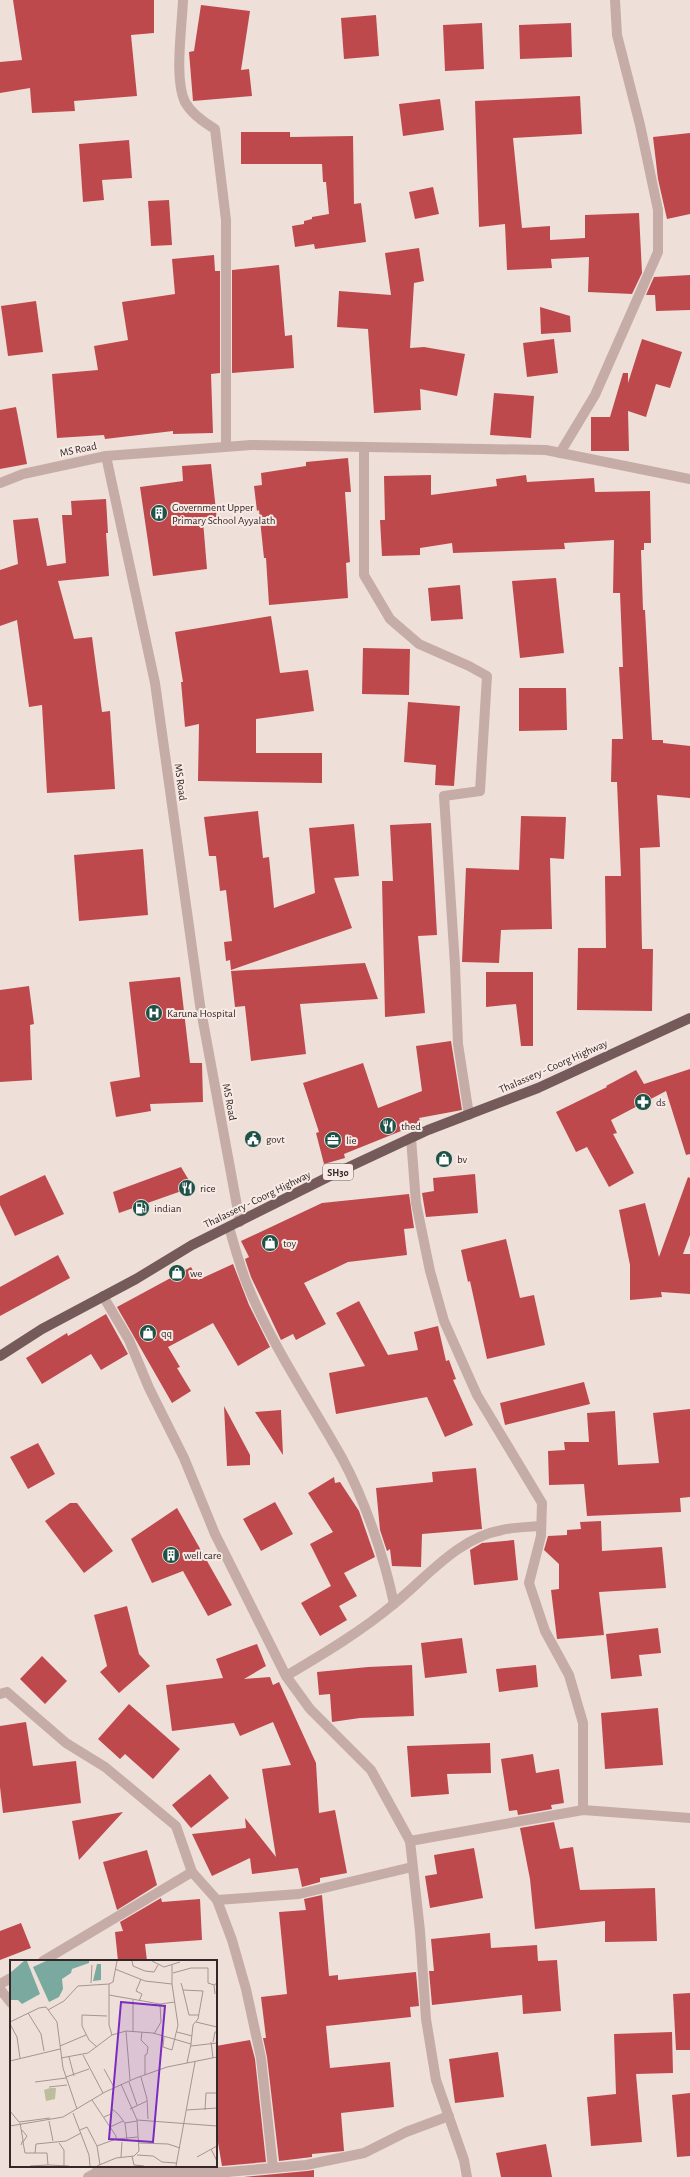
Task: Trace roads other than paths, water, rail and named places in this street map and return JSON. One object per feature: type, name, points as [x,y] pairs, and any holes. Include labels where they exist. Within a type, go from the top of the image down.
[{"type":"main road","name":"Thalassery - Coorg Highway","points":[[0,1356],[42,1329],[229,1227],[411,1138],[538,1088],[690,1018]]},
{"type":"street","points":[[183,0],[179,81],[186,103],[204,122],[215,129],[226,220],[226,446]]},
{"type":"street","points":[[560,453],[595,395],[658,252],[658,210],[640,125],[617,35],[615,0]]},
{"type":"street","points":[[106,456],[251,445],[546,450],[690,479]]},
{"type":"street","points":[[364,447],[364,576],[390,619],[419,644],[469,666],[487,676],[480,791],[444,796],[455,965],[458,1044],[469,1114]]},
{"type":"street","name":"MS Road","points":[[0,483],[23,474],[106,456],[155,683],[200,1005],[240,1222]]},
{"type":"street","points":[[411,1138],[416,1203],[430,1271],[444,1321],[477,1395],[542,1503],[541,1536],[529,1583],[545,1631],[569,1675],[582,1723],[583,1810]]},
{"type":"street","points":[[229,1227],[245,1280],[304,1396],[342,1459],[364,1505],[391,1588],[394,1604]]},
{"type":"street","points":[[103,1296],[129,1340],[149,1388],[184,1458],[216,1534],[286,1676],[310,1709],[371,1770],[410,1841],[420,1931],[426,2019],[436,2080],[464,2160],[467,2177]]},
{"type":"street","points":[[286,1676],[324,1654],[394,1604],[434,1567],[466,1543],[501,1530],[541,1526]]},
{"type":"street","points":[[0,1694],[7,1692],[66,1743],[105,1767],[176,1826],[192,1872],[217,1900],[232,1940],[246,1989],[261,2058],[273,2168]]},
{"type":"street","points":[[410,1841],[583,1810],[690,1818]]},
{"type":"street","points":[[217,1900],[299,1894],[412,1867],[412,1865]]},
{"type":"street","points":[[45,1960],[192,1872]]},
{"type":"street","points":[[0,1984],[10,1979]]},
{"type":"street","points":[[0,1989],[10,2002]]},
{"type":"street","points":[[94,2172],[227,2172],[306,2165],[364,2153],[406,2132],[449,2116]]},
{"type":"place","name":"Government Upper Primary School Ayyalath","points":[[159,513]]},
{"type":"place","name":"Karuna Hospital","points":[[154,1013]]},
{"type":"place","name":"ds","points":[[643,1102]]},
{"type":"place","name":"thed","points":[[388,1126]]},
{"type":"place","name":"govt","points":[[253,1139]]},
{"type":"place","name":"lie","points":[[333,1140]]},
{"type":"place","name":"bv","points":[[444,1159]]},
{"type":"place","name":"rice","points":[[187,1188]]},
{"type":"place","name":"indian","points":[[141,1208]]},
{"type":"place","name":"toy","points":[[270,1243]]},
{"type":"place","name":"we","points":[[177,1273]]},
{"type":"place","name":"qq","points":[[148,1333]]},
{"type":"place","name":"well care","points":[[171,1555]]}]
